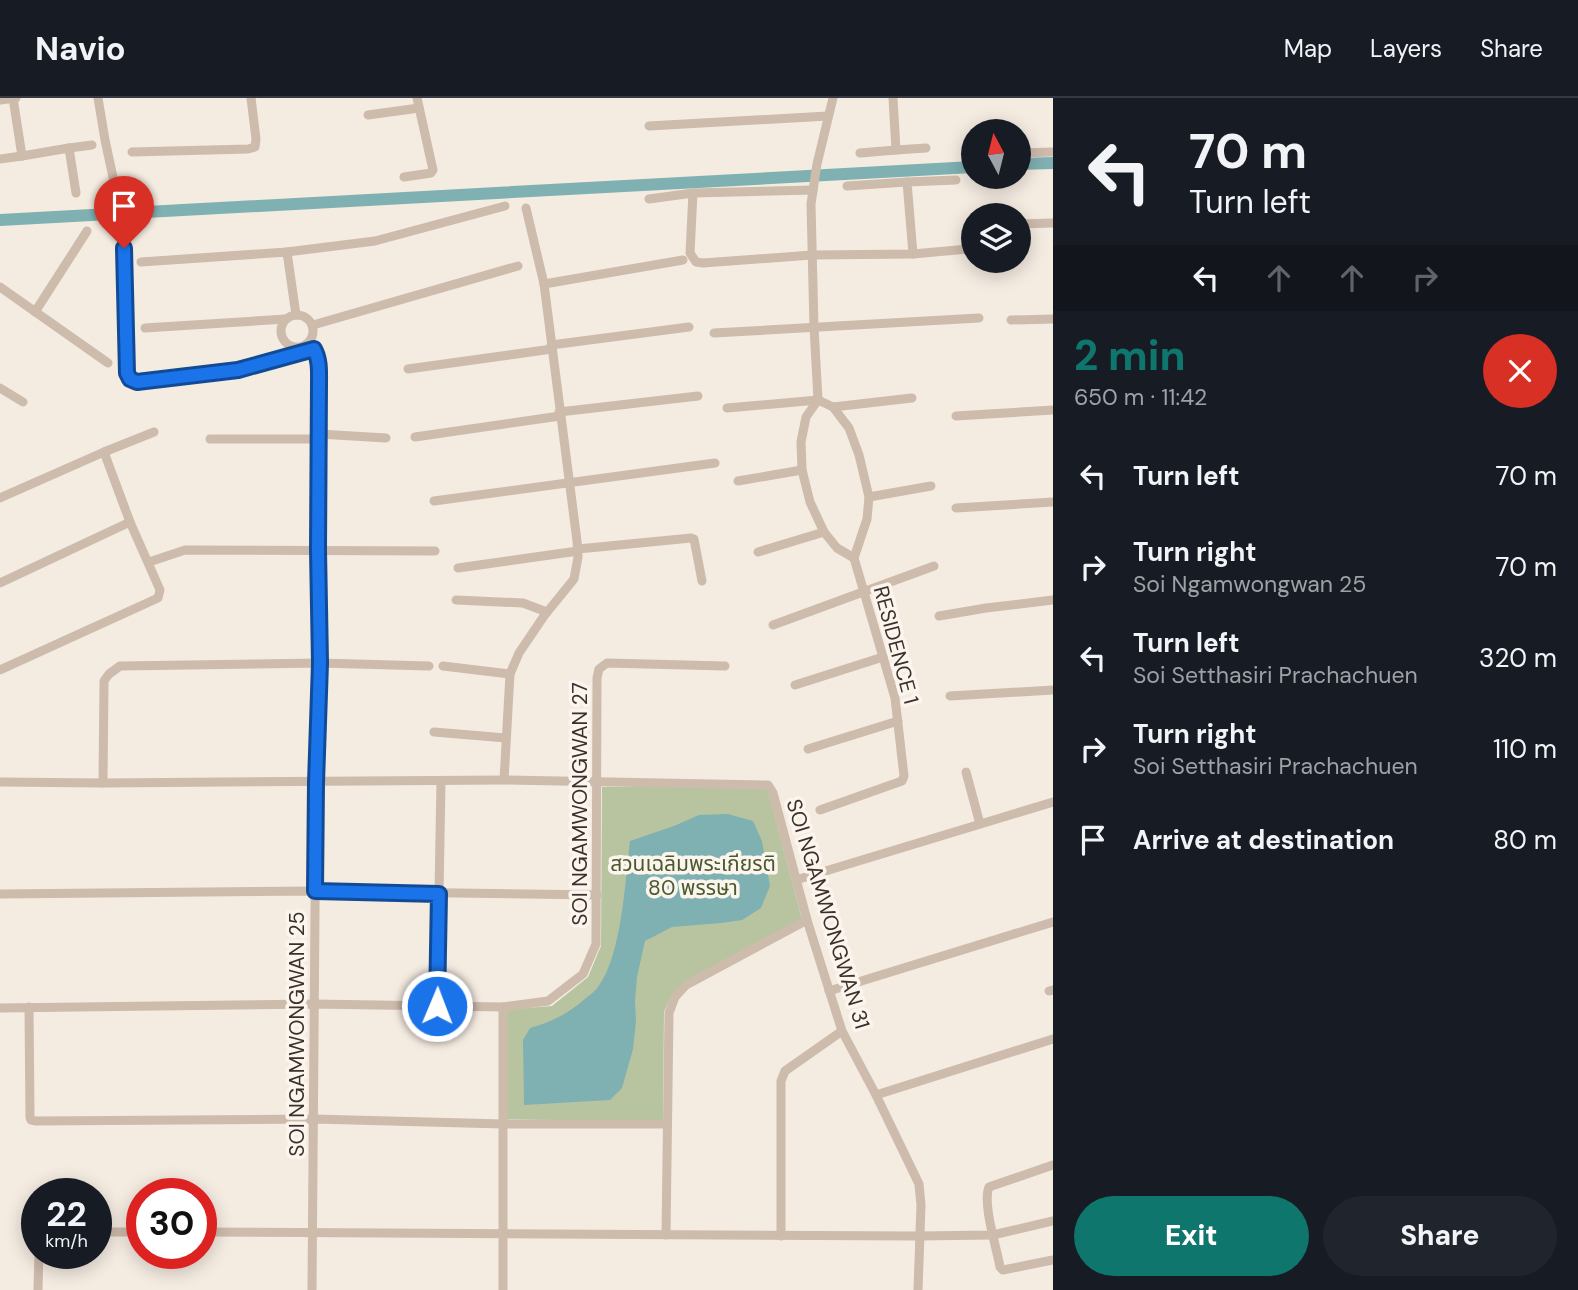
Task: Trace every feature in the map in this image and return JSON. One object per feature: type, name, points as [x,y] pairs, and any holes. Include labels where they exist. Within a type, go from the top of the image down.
[{"type":"street","points":[[0,100],[14,98],[22,156]]},
{"type":"street","points":[[99,98],[105,140],[122,212],[127,373],[130,379],[137,382],[238,370],[311,346]]},
{"type":"street","points":[[132,152],[255,147],[251,98]]},
{"type":"street","points":[[727,408],[818,400],[833,407],[849,428],[859,455],[869,498],[867,519],[854,558],[837,548],[824,532],[810,502],[802,470],[801,442],[806,417],[818,400],[811,204],[817,164],[833,98]]},
{"type":"street","points":[[893,98],[897,150]]},
{"type":"street","points":[[368,115],[418,103],[433,170],[431,173],[404,177]]},
{"type":"street","points":[[649,126],[828,117]]},
{"type":"street","points":[[0,159],[92,145]]},
{"type":"street","points":[[69,148],[76,192]]},
{"type":"street","points":[[860,153],[926,148]]},
{"type":"street","points":[[1031,153],[1053,152]]},
{"type":"street","points":[[847,186],[956,180]]},
{"type":"street","points":[[907,182],[913,254]]},
{"type":"street","points":[[649,199],[692,192],[814,187]]},
{"type":"street","points":[[692,192],[690,253],[696,262],[812,255],[913,254],[961,250]]},
{"type":"street","points":[[141,262],[287,252],[375,241],[505,206]]},
{"type":"street","points":[[504,780],[510,674],[519,653],[574,579],[578,550],[544,284],[526,208]]},
{"type":"street","points":[[1031,224],[1053,223]]},
{"type":"street","points":[[35,312],[87,231]]},
{"type":"street","points":[[287,252],[291,317]]},
{"type":"street","points":[[544,284],[683,260]]},
{"type":"street","points":[[313,325],[519,266]]},
{"type":"street","points":[[0,287],[108,363]]},
{"type":"street","points":[[291,317],[283,323],[281,333],[286,342],[295,346],[311,346]]},
{"type":"street","points":[[145,328],[306,317],[313,325],[311,346]]},
{"type":"street","points":[[714,333],[979,318]]},
{"type":"street","points":[[1012,320],[1053,319]]},
{"type":"street","points":[[408,369],[689,327]]},
{"type":"street","name":"SOI NGAMWONGWAN 25","points":[[311,346],[318,359],[320,663],[316,783],[312,1290]]},
{"type":"street","points":[[0,388],[23,402]]},
{"type":"street","points":[[415,437],[698,396]]},
{"type":"street","points":[[833,407],[912,398]]},
{"type":"street","points":[[956,416],[1053,410]]},
{"type":"street","points":[[0,498],[154,432]]},
{"type":"street","points":[[210,439],[386,438]]},
{"type":"street","points":[[0,670],[158,598],[160,590],[130,522],[104,452]]},
{"type":"street","points":[[434,501],[715,463]]},
{"type":"street","points":[[738,481],[802,470]]},
{"type":"street","points":[[869,498],[931,486]]},
{"type":"street","points":[[956,509],[1053,502]]},
{"type":"street","points":[[0,583],[130,522]]},
{"type":"street","points":[[758,552],[824,532]]},
{"type":"street","points":[[458,568],[578,550],[691,538],[696,546],[702,581]]},
{"type":"street","points":[[149,562],[186,550],[435,551]]},
{"type":"street","name":"RESIDENCE 1","points":[[820,810],[902,781],[904,776],[895,698],[854,558]]},
{"type":"street","points":[[774,625],[934,566]]},
{"type":"street","points":[[456,600],[523,603],[547,612]]},
{"type":"street","points":[[939,616],[1053,600]]},
{"type":"street","points":[[795,685],[883,657]]},
{"type":"street","points":[[103,783],[104,681],[120,667],[320,663],[429,666]]},
{"type":"street","name":"SOI NGAMWONGWAN 27","points":[[0,1007],[314,1004],[503,1007],[548,1001],[583,974],[596,944],[599,668],[607,663],[725,666]]},
{"type":"street","points":[[443,666],[510,674]]},
{"type":"street","points":[[950,696],[1053,690]]},
{"type":"street","points":[[808,749],[898,721]]},
{"type":"street","points":[[434,732],[506,738]]},
{"type":"street","points":[[966,772],[980,824]]},
{"type":"street","points":[[437,1006],[441,781]]},
{"type":"street","points":[[0,782],[598,782]]},
{"type":"street","name":"SOI NGAMWONGWAN 31","points":[[598,782],[768,785],[773,793],[807,920],[842,1031],[919,1184],[921,1205],[918,1290]]},
{"type":"street","points":[[796,880],[1053,802]]},
{"type":"street","points":[[0,894],[315,891],[597,895]]},
{"type":"street","points":[[666,1235],[668,1013],[675,997],[686,985],[807,920]]},
{"type":"street","points":[[829,991],[1053,922]]},
{"type":"street","points":[[29,1007],[31,1120],[314,1119],[503,1124],[666,1124]]},
{"type":"street","points":[[503,1007],[503,1290]]},
{"type":"street","points":[[781,1236],[782,1075],[842,1031]]},
{"type":"street","points":[[876,1095],[1053,1039]]},
{"type":"street","points":[[1053,1165],[986,1190],[1000,1267],[1003,1270],[1053,1260]]},
{"type":"street","points":[[217,1232],[919,1236],[993,1235],[1053,1221]]},
{"type":"street","points":[[38,1290],[39,1269]]},
{"type":"green space","name":"สวนเฉลิมพระเกียรติ 80 พรรษา","points":[[602,787],[767,787],[802,919],[672,994],[664,1012],[663,1122],[500,1119],[501,1010],[552,1006],[588,977],[601,946]]},
{"type":"water","points":[[728,814],[753,821],[762,841],[770,886],[761,908],[742,920],[672,927],[645,941],[637,977],[633,1049],[622,1088],[610,1100],[524,1105],[523,1040],[530,1028],[553,1020],[573,1008],[598,987],[606,973],[621,917],[630,841],[699,815]]},
{"type":"waterway","points":[[1031,164],[1053,163]]},
{"type":"waterway","points":[[0,220],[961,168]]},
{"type":"route","points":[[124,248],[127,373],[130,379],[137,382],[238,370],[314,349],[316,352],[319,384],[320,663],[315,891],[439,894],[437,1006]]}]
